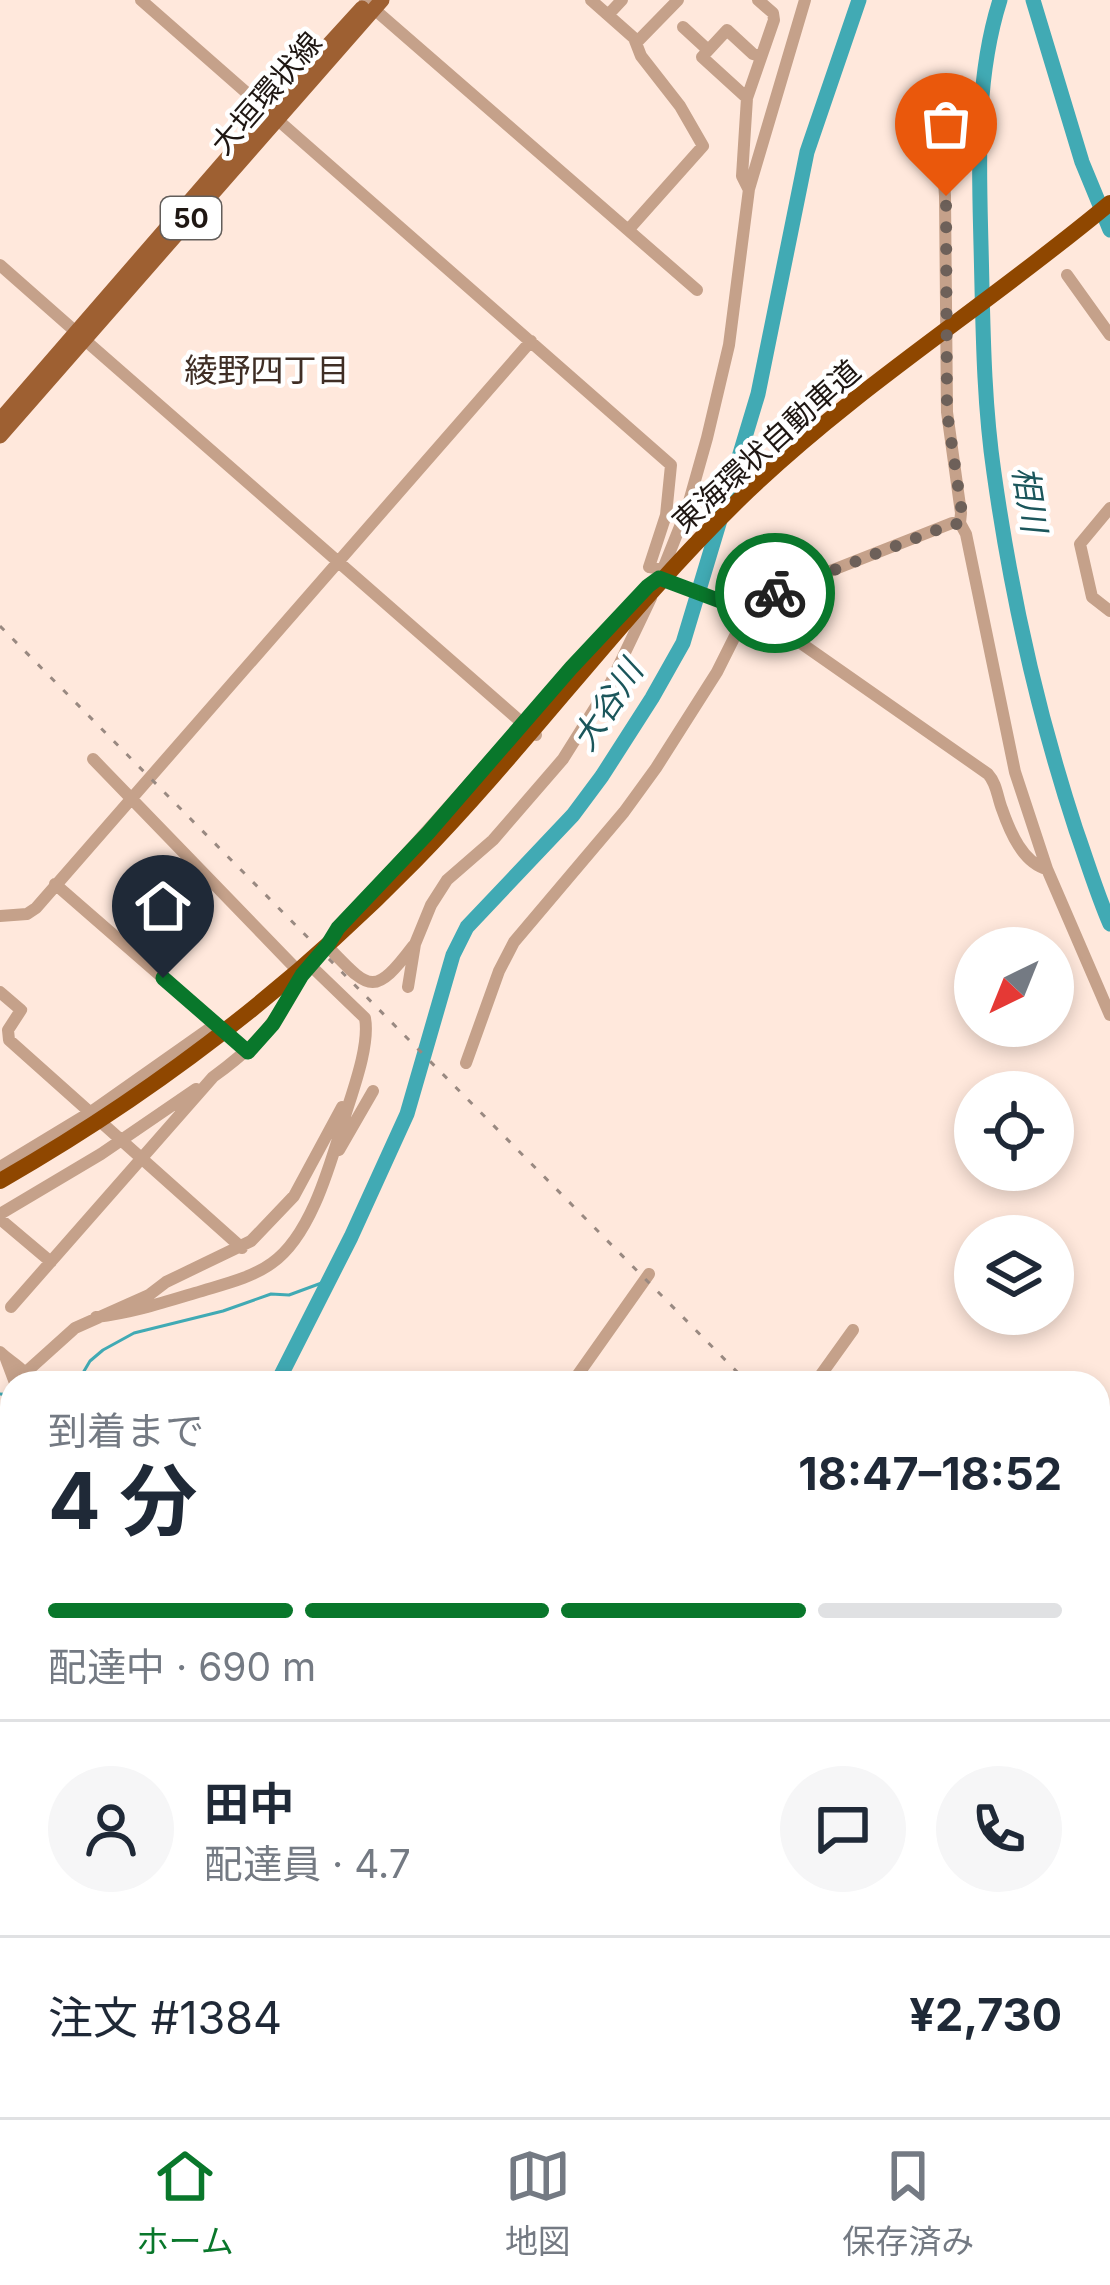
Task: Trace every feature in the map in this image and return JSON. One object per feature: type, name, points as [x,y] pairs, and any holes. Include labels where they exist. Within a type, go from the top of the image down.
[{"type":"highway","name":"東海環状自動車道","points":[[0,1181],[138,1095],[295,974],[430,844],[643,601],[748,491],[847,405],[1110,203]]},
{"type":"main road","name":"大垣環状線","points":[[0,436],[371,2]]},
{"type":"main road","name":"大垣環状線","points":[[0,421],[81,337]]},
{"type":"street","points":[[140,0],[671,465],[666,515],[649,567],[662,578],[760,611],[988,774],[1025,856],[1033,865],[1047,869]]},
{"type":"street","points":[[591,0],[636,43],[703,146],[628,229]]},
{"type":"street","points":[[608,15],[622,0]]},
{"type":"street","points":[[636,43],[678,0]]},
{"type":"street","points":[[748,189],[742,176],[747,98],[774,20],[758,0]]},
{"type":"street","points":[[408,987],[415,944],[431,904],[447,880],[494,839],[576,741],[662,578],[692,492],[729,344],[748,189],[805,0]]},
{"type":"street","points":[[371,2],[697,290]]},
{"type":"street","points":[[683,27],[708,50]]},
{"type":"street","points":[[747,98],[702,57],[727,30],[760,56]]},
{"type":"street","points":[[944,120],[947,412],[961,524],[1015,772],[1047,869],[1110,1015]]},
{"type":"street","points":[[0,265],[537,736]]},
{"type":"street","points":[[1066,275],[1110,334]]},
{"type":"street","points":[[0,916],[27,914],[36,908],[531,341]]},
{"type":"street","points":[[1110,508],[1080,544],[1092,597],[1110,611]]},
{"type":"street","points":[[466,1063],[514,942],[656,768],[717,672],[744,608],[961,524]]},
{"type":"street","points":[[51,1262],[0,1216],[122,1140],[248,1052],[273,1024],[338,928],[621,613],[662,578]]},
{"type":"street","points":[[93,759],[307,970],[365,1018],[368,1029],[329,1167],[294,1242],[273,1263],[248,1276],[133,1312],[96,1317]]},
{"type":"street","points":[[55,884],[248,1052]]},
{"type":"street","points":[[327,946],[369,984],[391,975],[415,944]]},
{"type":"street","points":[[0,992],[21,1010],[8,1030],[9,1040],[242,1248]]},
{"type":"street","points":[[0,1167],[91,1112],[216,1024]]},
{"type":"street","points":[[11,1307],[212,1077]]},
{"type":"street","points":[[27,1371],[75,1328],[242,1248],[294,1196],[353,1091]]},
{"type":"street","points":[[329,1167],[374,1091]]},
{"type":"street","points":[[580,1371],[649,1274]]},
{"type":"street","points":[[824,1371],[853,1330]]},
{"type":"waterway","name":"大谷川","points":[[283,1371],[407,1114],[453,955],[467,927],[573,815],[683,643],[758,394],[807,152],[859,0]]},
{"type":"waterway","name":"相川","points":[[1000,0],[986,60],[980,152],[990,445],[1038,698],[1076,830],[1110,924]]},
{"type":"waterway","points":[[1033,0],[1082,162],[1110,230]]},
{"type":"waterway","points":[[84,1371],[103,1350],[134,1333],[271,1294],[289,1295],[327,1281]]},
{"type":"railway","points":[[0,626],[736,1371]]},
{"type":"way so far","points":[[775,593],[961,524],[947,412],[946,196]]},
{"type":"district","name":"綾野四丁目","points":[[267,370]]},
{"type":"route","points":[[163,978],[248,1052],[273,1024],[338,928],[648,586],[659,578],[739,608],[775,593]]}]
